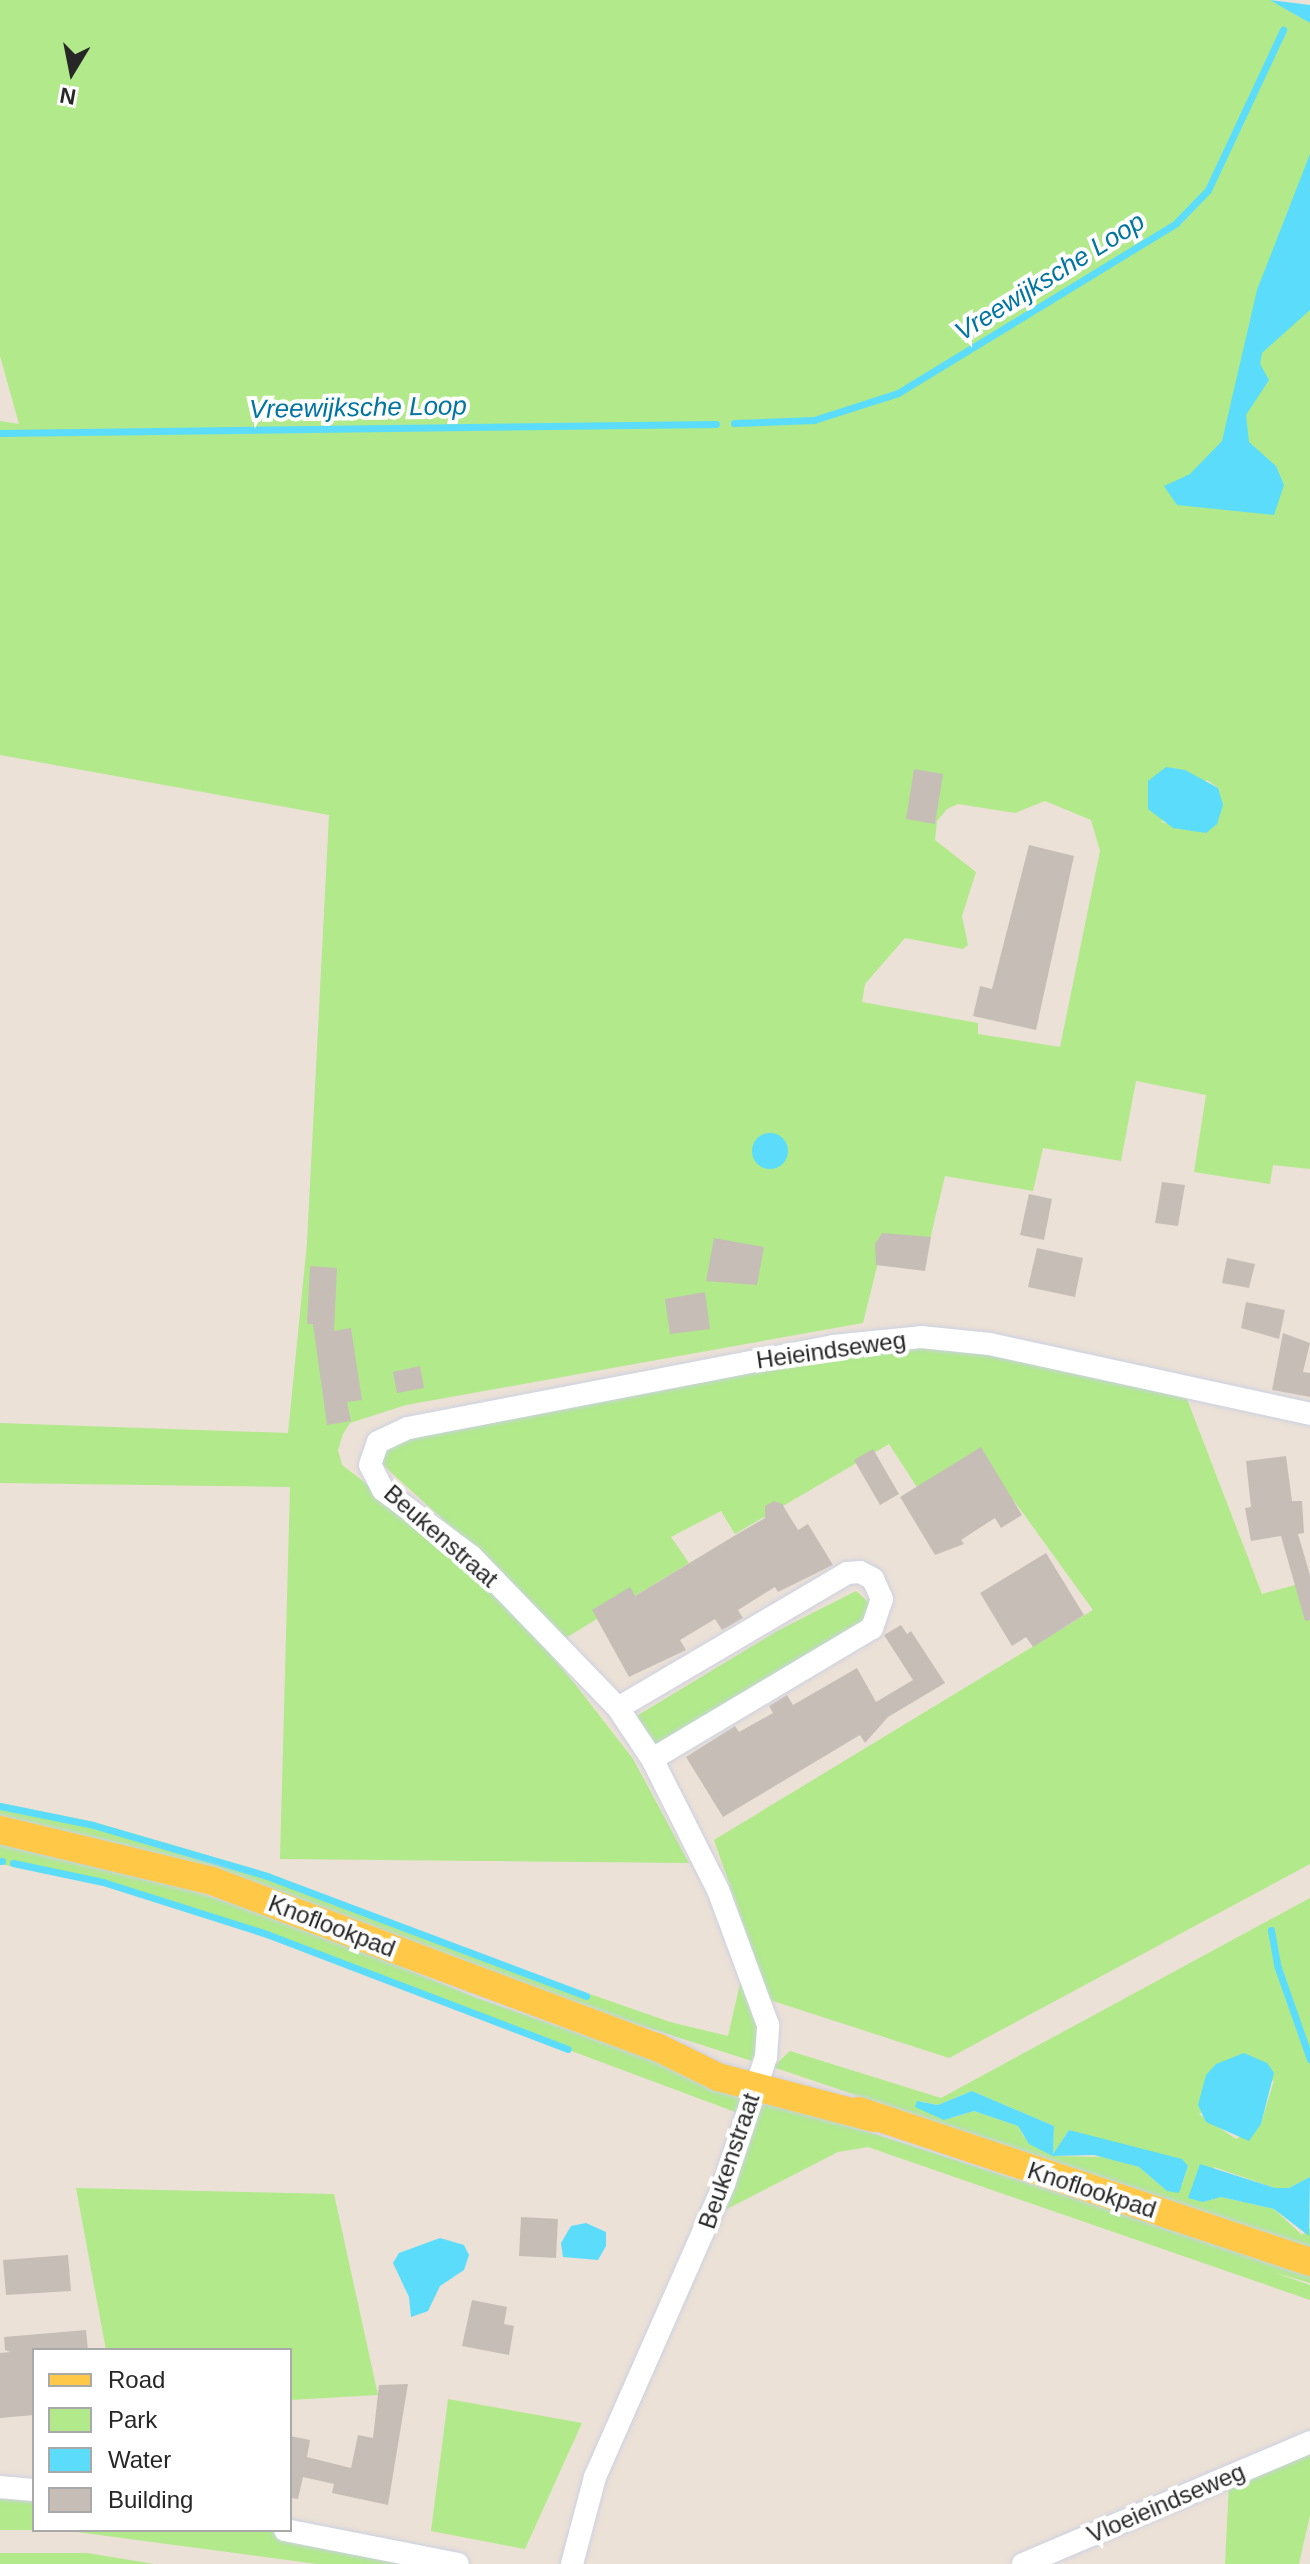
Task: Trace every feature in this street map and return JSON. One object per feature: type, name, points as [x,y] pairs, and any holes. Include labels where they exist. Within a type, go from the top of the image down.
[{"type":"main road","name":"Knoflookpad","points":[[0,1830],[212,1881],[657,2047],[1310,2262]]},
{"type":"street","name":"Heieindseweg","points":[[370,1465],[378,1442],[408,1428],[833,1346],[921,1337],[990,1344],[1310,1414]]},
{"type":"street","name":"Beukenstraat","points":[[370,1465],[383,1490],[471,1556],[618,1708],[652,1759],[742,1946],[768,2025],[758,2079],[710,2220],[595,2477],[572,2564]]},
{"type":"street","points":[[618,1708],[847,1573],[873,1579],[882,1599],[872,1628],[652,1759]]},
{"type":"street","name":"Vloeieindseweg","points":[[1023,2564],[1310,2442]]},
{"type":"street","points":[[0,2487],[32,2490]]},
{"type":"street","points":[[292,2531],[458,2564]]},
{"type":"green space","points":[[0,0],[1270,0],[1310,23],[1310,1169],[1273,1165],[1270,1184],[1194,1172],[1206,1095],[1136,1081],[1121,1161],[1043,1148],[1033,1191],[945,1176],[927,1252],[884,1238],[863,1323],[406,1405],[350,1423],[343,1434],[338,1450],[342,1465],[429,1532],[512,1608],[575,1684],[633,1759],[689,1863],[280,1859],[290,1487],[0,1483],[0,1423],[288,1433],[307,1243],[329,815],[0,755],[0,421],[19,424],[0,356]],"holes":[[[1207,780],[1218,788],[1206,833],[1161,822]],[[1045,801],[1091,820],[1100,851],[1060,1047],[978,1034],[978,1023],[862,1002],[865,984],[905,938],[963,949],[968,945],[962,916],[976,872],[935,840],[937,821],[947,809],[958,804],[1015,813]]]},
{"type":"green space","points":[[922,1340],[1185,1394],[1262,1594],[1310,1581],[1310,1864],[949,2058],[770,2000],[714,1840],[1093,1610],[1015,1502],[996,1486],[924,1498],[889,1444],[735,1534],[721,1511],[671,1537],[689,1563],[564,1639],[480,1553],[383,1465],[383,1451],[391,1442]]},
{"type":"green space","points":[[856,1591],[879,1612],[652,1747],[630,1720],[779,1630]]},
{"type":"green space","points":[[0,1803],[94,1822],[268,1873],[467,1951],[670,2022],[728,2036],[742,1975],[757,2015],[758,2042],[752,2061],[0,1821]]},
{"type":"green space","points":[[0,1844],[172,1884],[304,1927],[477,1998],[745,2091],[738,2113],[263,1936],[103,1885],[0,1864]]},
{"type":"green space","points":[[1310,1898],[1310,2177],[1289,2188],[1275,2188],[1214,2167],[1203,2202],[1221,2197],[1274,2209],[1302,2235],[1310,2228],[1310,2249],[773,2067],[790,2051],[941,2098]],"holes":[[[1274,2080],[1261,2124],[1236,2139],[1199,2114]],[[972,2091],[1054,2126],[1053,2154],[1069,2130],[1188,2166],[1182,2185],[1167,2191],[1139,2167],[1103,2157],[1053,2156],[1024,2137],[1018,2126],[974,2111],[952,2118],[920,2101],[938,2105]]]},
{"type":"green space","points":[[760,2097],[1310,2274],[1310,2283],[1273,2272],[1310,2285],[1310,2300],[868,2147],[838,2152],[721,2212]]},
{"type":"green space","points":[[76,2188],[334,2194],[378,2395],[292,2400],[292,2348],[106,2348]]},
{"type":"green space","points":[[448,2399],[582,2423],[525,2549],[431,2531]]},
{"type":"green space","points":[[1310,2449],[1310,2515],[1299,2564],[1225,2564],[1229,2484]]},
{"type":"green space","points":[[0,2499],[32,2502],[32,2530],[0,2530]]},
{"type":"green space","points":[[77,2532],[290,2532],[461,2564],[317,2564]]},
{"type":"green space","points":[[0,2553],[87,2553],[154,2564],[0,2564]]},
{"type":"water","points":[[1270,0],[1310,5],[1310,23],[1280,6]]},
{"type":"water","points":[[1310,154],[1310,310],[1262,353],[1260,364],[1269,380],[1246,415],[1249,442],[1276,466],[1284,485],[1274,515],[1177,505],[1164,486],[1190,474],[1222,441],[1257,290]]},
{"type":"water","points":[[1166,767],[1185,770],[1218,788],[1223,805],[1217,824],[1206,833],[1173,828],[1148,809],[1148,781]]},
{"type":"water","points":[[770,1133],[783,1138],[788,1151],[783,1164],[770,1169],[757,1164],[752,1151],[757,1138]]},
{"type":"water","points":[[1244,2053],[1267,2063],[1274,2073],[1261,2124],[1249,2141],[1206,2122],[1198,2105],[1206,2075],[1216,2064]]},
{"type":"water","points":[[972,2091],[1054,2126],[1053,2154],[1069,2130],[1182,2159],[1188,2166],[1179,2193],[1167,2191],[1139,2167],[1094,2155],[1053,2156],[1029,2144],[1018,2126],[974,2111],[944,2120],[915,2107],[917,2101],[938,2105]]},
{"type":"water","points":[[1200,2164],[1275,2188],[1289,2188],[1310,2177],[1309,2236],[1274,2209],[1221,2197],[1203,2202],[1188,2198]]},
{"type":"water","points":[[586,2223],[606,2232],[606,2246],[598,2260],[563,2257],[561,2243],[571,2226]]},
{"type":"water","points":[[440,2238],[464,2245],[469,2255],[464,2270],[440,2286],[428,2311],[411,2317],[409,2297],[393,2263],[399,2253]]},
{"type":"building","points":[[914,769],[943,774],[935,824],[906,819]]},
{"type":"building","points":[[1029,845],[1074,856],[1036,1030],[973,1016],[980,986],[992,989]]},
{"type":"building","points":[[1162,1182],[1185,1185],[1178,1226],[1155,1223]]},
{"type":"building","points":[[1029,1194],[1052,1199],[1044,1240],[1020,1235]]},
{"type":"building","points":[[882,1233],[931,1237],[925,1271],[876,1265],[875,1244]]},
{"type":"building","points":[[714,1238],[764,1247],[757,1285],[706,1281]]},
{"type":"building","points":[[1037,1248],[1083,1258],[1075,1297],[1028,1287]]},
{"type":"building","points":[[1227,1258],[1255,1264],[1249,1288],[1222,1283]]},
{"type":"building","points":[[310,1266],[337,1268],[334,1331],[351,1328],[362,1400],[347,1402],[351,1421],[327,1425],[313,1324],[307,1324]]},
{"type":"building","points":[[705,1292],[710,1329],[670,1334],[665,1299]]},
{"type":"building","points":[[1246,1302],[1285,1310],[1279,1339],[1241,1328]]},
{"type":"building","points":[[1283,1333],[1310,1343],[1303,1372],[1310,1373],[1310,1397],[1272,1390]]},
{"type":"building","points":[[420,1366],[424,1388],[397,1393],[393,1372]]},
{"type":"building","points":[[981,1447],[1022,1515],[1001,1528],[995,1518],[961,1540],[964,1544],[935,1555],[900,1497]]},
{"type":"building","points":[[873,1449],[899,1494],[880,1505],[854,1460]]},
{"type":"building","points":[[1286,1456],[1292,1501],[1302,1501],[1304,1533],[1298,1534],[1310,1575],[1310,1620],[1305,1621],[1281,1536],[1251,1541],[1245,1508],[1251,1507],[1246,1461]]},
{"type":"building","points":[[774,1501],[782,1504],[798,1530],[808,1524],[833,1565],[778,1592],[775,1587],[738,1610],[743,1618],[722,1630],[715,1619],[680,1640],[686,1650],[629,1677],[592,1610],[630,1587],[635,1596],[765,1518],[765,1506]]},
{"type":"building","points":[[1046,1553],[1084,1615],[1033,1647],[1026,1637],[1012,1646],[980,1593]]},
{"type":"building","points":[[901,1625],[907,1634],[911,1631],[945,1683],[888,1717],[865,1743],[860,1735],[723,1817],[686,1757],[735,1726],[739,1732],[773,1713],[769,1706],[787,1695],[793,1705],[857,1668],[876,1702],[913,1680],[884,1635]]},
{"type":"building","points":[[521,2217],[558,2219],[556,2258],[519,2256]]},
{"type":"building","points":[[68,2255],[71,2291],[6,2295],[3,2260]]},
{"type":"building","points":[[472,2300],[507,2307],[504,2324],[514,2326],[509,2355],[462,2346]]},
{"type":"building","points":[[86,2330],[88,2348],[32,2348],[32,2415],[0,2418],[0,2353],[10,2352],[5,2350],[4,2337]]},
{"type":"building","points":[[408,2384],[388,2505],[332,2493],[334,2484],[303,2477],[298,2499],[292,2498],[292,2436],[310,2440],[307,2457],[351,2468],[358,2435],[373,2438],[379,2385]]},
{"type":"waterway","name":"Vreewijksche Loop","points":[[734,423],[814,420],[898,393],[1176,223],[1208,190],[1283,30]]},
{"type":"waterway","name":"Vreewijksche Loop","points":[[0,433],[716,424]]},
{"type":"waterway","points":[[0,1806],[93,1825],[267,1876],[586,1996]]},
{"type":"waterway","points":[[13,1863],[103,1882],[264,1933],[568,2049]]},
{"type":"waterway","points":[[1271,1930],[1277,1965],[1310,2059]]}]
